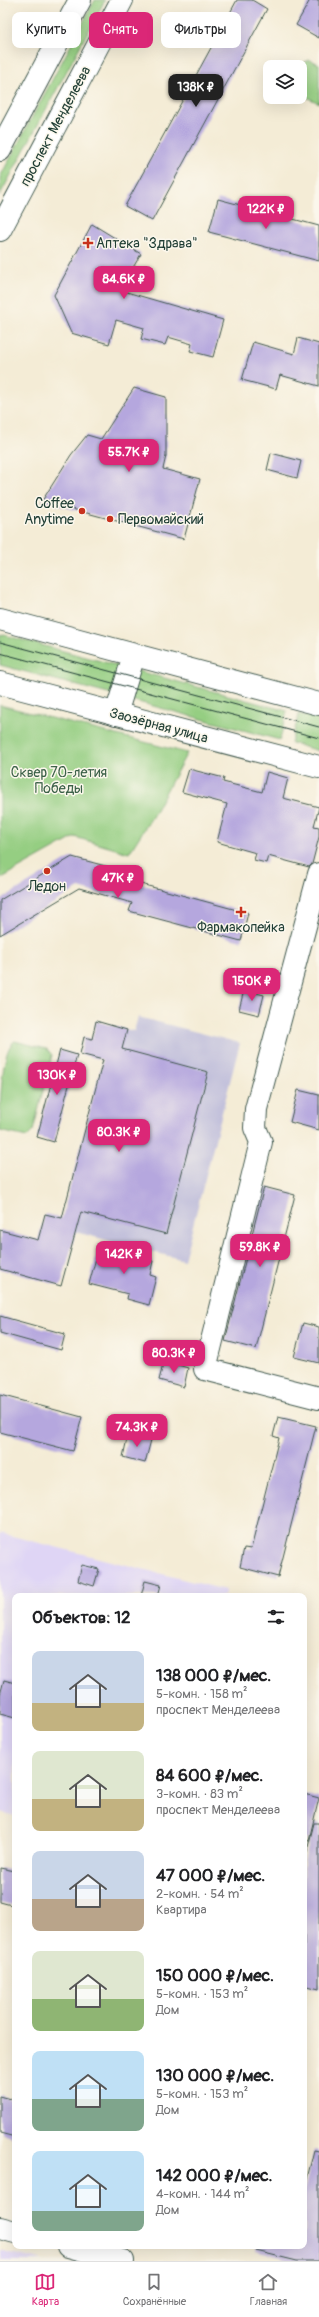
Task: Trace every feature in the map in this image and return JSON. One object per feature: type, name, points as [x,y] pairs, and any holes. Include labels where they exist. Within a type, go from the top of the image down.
[{"type":"main road","points":[[0,150],[80,0]]},
{"type":"main road","name":"проспект Менделеева","points":[[0,230],[122,0]]},
{"type":"main road","points":[[0,619],[319,704]]},
{"type":"main road","points":[[116,714],[134,655]]},
{"type":"main road","name":"Заозёрная улица","points":[[0,683],[319,767]]},
{"type":"main road","points":[[319,874],[256,1109],[255,1128],[261,1142],[205,1369],[319,1398]]},
{"type":"main road","points":[[0,2228],[12,2231]]},
{"type":"main road","points":[[79,2249],[123,2261]]},
{"type":"shaded area","points":[[138,1017],[240,1043],[184,1260],[60,1228],[112,1026],[134,1031]]},
{"type":"shaded area","points":[[0,1533],[225,1590],[224,1593],[12,1593],[12,1815],[0,1812]]},
{"type":"shaded area","points":[[0,2250],[43,2261],[0,2261]]},
{"type":"green space","points":[[95,0],[105,0],[99,12],[89,12],[89,30],[81,45],[81,26]]},
{"type":"green space","points":[[69,48],[79,48],[0,195],[0,177]]},
{"type":"green space","points":[[310,60],[319,64],[319,103],[307,97],[307,61]]},
{"type":"green space","points":[[0,634],[287,711],[280,740],[0,665]]},
{"type":"green space","name":"Сквер 70-летия Победы","points":[[0,705],[187,753],[152,817],[129,853],[75,837],[0,879]]},
{"type":"green space","points":[[299,714],[319,719],[319,751],[291,743]]},
{"type":"green space","points":[[15,1041],[47,1049],[52,1055],[33,1131],[27,1137],[0,1131],[2,1082],[6,1056],[10,1046]]},
{"type":"building","points":[[237,0],[252,0],[267,9],[152,221],[125,206],[211,48],[241,48],[241,12],[230,12]]},
{"type":"building","points":[[310,0],[319,0],[319,38],[296,25]]},
{"type":"building","points":[[218,199],[319,226],[319,261],[209,232]]},
{"type":"building","points":[[92,224],[141,254],[128,276],[123,291],[223,320],[213,357],[190,351],[192,344],[168,337],[165,345],[141,339],[144,328],[116,320],[109,344],[71,333],[54,295]]},
{"type":"building","points":[[298,338],[319,344],[319,386],[280,375],[276,389],[242,380],[253,342],[294,354]]},
{"type":"building","points":[[134,388],[166,397],[166,456],[163,469],[200,479],[184,539],[42,501],[71,455],[87,435],[101,439]]},
{"type":"building","points":[[271,453],[301,461],[297,478],[267,470]]},
{"type":"building","points":[[189,769],[224,778],[223,782],[262,792],[267,772],[288,778],[283,798],[319,807],[314,826],[319,827],[319,837],[312,864],[309,867],[268,856],[266,863],[254,860],[256,853],[217,842],[227,804],[182,792]]},
{"type":"building","points":[[72,857],[139,875],[137,883],[248,913],[241,941],[129,911],[132,903],[79,888],[0,935],[0,900]]},
{"type":"building","points":[[244,990],[264,995],[259,1015],[239,1010]]},
{"type":"building","points":[[96,1021],[127,1030],[122,1049],[208,1072],[166,1234],[81,1212],[61,1286],[0,1269],[0,1230],[38,1240],[45,1214],[62,1218],[103,1060],[80,1054],[84,1037],[92,1039]]},
{"type":"building","points":[[60,1050],[77,1055],[54,1142],[37,1137]]},
{"type":"building","points":[[298,1090],[319,1095],[319,1130],[290,1122]]},
{"type":"building","points":[[264,1187],[295,1195],[256,1349],[225,1341]]},
{"type":"building","points":[[99,1247],[153,1261],[150,1275],[156,1277],[149,1305],[127,1299],[128,1294],[89,1284]]},
{"type":"building","points":[[0,1316],[65,1334],[61,1350],[0,1333]]},
{"type":"building","points":[[303,1323],[319,1327],[319,1363],[294,1357]]},
{"type":"building","points":[[164,1361],[188,1368],[184,1387],[159,1380]]},
{"type":"building","points":[[0,1395],[82,1417],[73,1451],[0,1432]]},
{"type":"building","points":[[278,1417],[316,1426],[278,1577],[240,1567],[244,1548],[251,1549],[279,1438],[273,1436]]},
{"type":"building","points":[[128,1434],[151,1440],[145,1463],[123,1457]]},
{"type":"building","points":[[82,1565],[99,1569],[94,1586],[78,1581]]},
{"type":"building","points":[[145,1581],[161,1585],[159,1593],[142,1593]]},
{"type":"building","points":[[4,1680],[12,1682],[12,1717],[0,1714],[0,1695]]},
{"type":"building","points":[[307,1795],[319,1798],[309,1840],[307,1840]]},
{"type":"building","points":[[314,1823],[319,1823],[319,1989],[307,1986],[307,1851]]},
{"type":"building","points":[[0,1868],[12,1870],[12,1905],[0,1902]]},
{"type":"building","points":[[0,2096],[12,2099],[12,2136],[0,2133]]},
{"type":"building","points":[[314,2150],[319,2151],[319,2261],[297,2261],[256,2251],[256,2249],[307,2249],[307,2179]]},
{"type":"tram line","points":[[0,642],[319,727]]},
{"type":"tram line","points":[[0,653],[319,738]]},
{"type":"place","name":"Аптека \"Здрава\"","points":[[88,243]]},
{"type":"place","name":"Coffee Anytime","points":[[82,511]]},
{"type":"place","name":"Первомайский","points":[[110,519]]},
{"type":"place","name":"Ледон","points":[[47,871]]},
{"type":"place","name":"Фармакопейка","points":[[241,912]]}]
